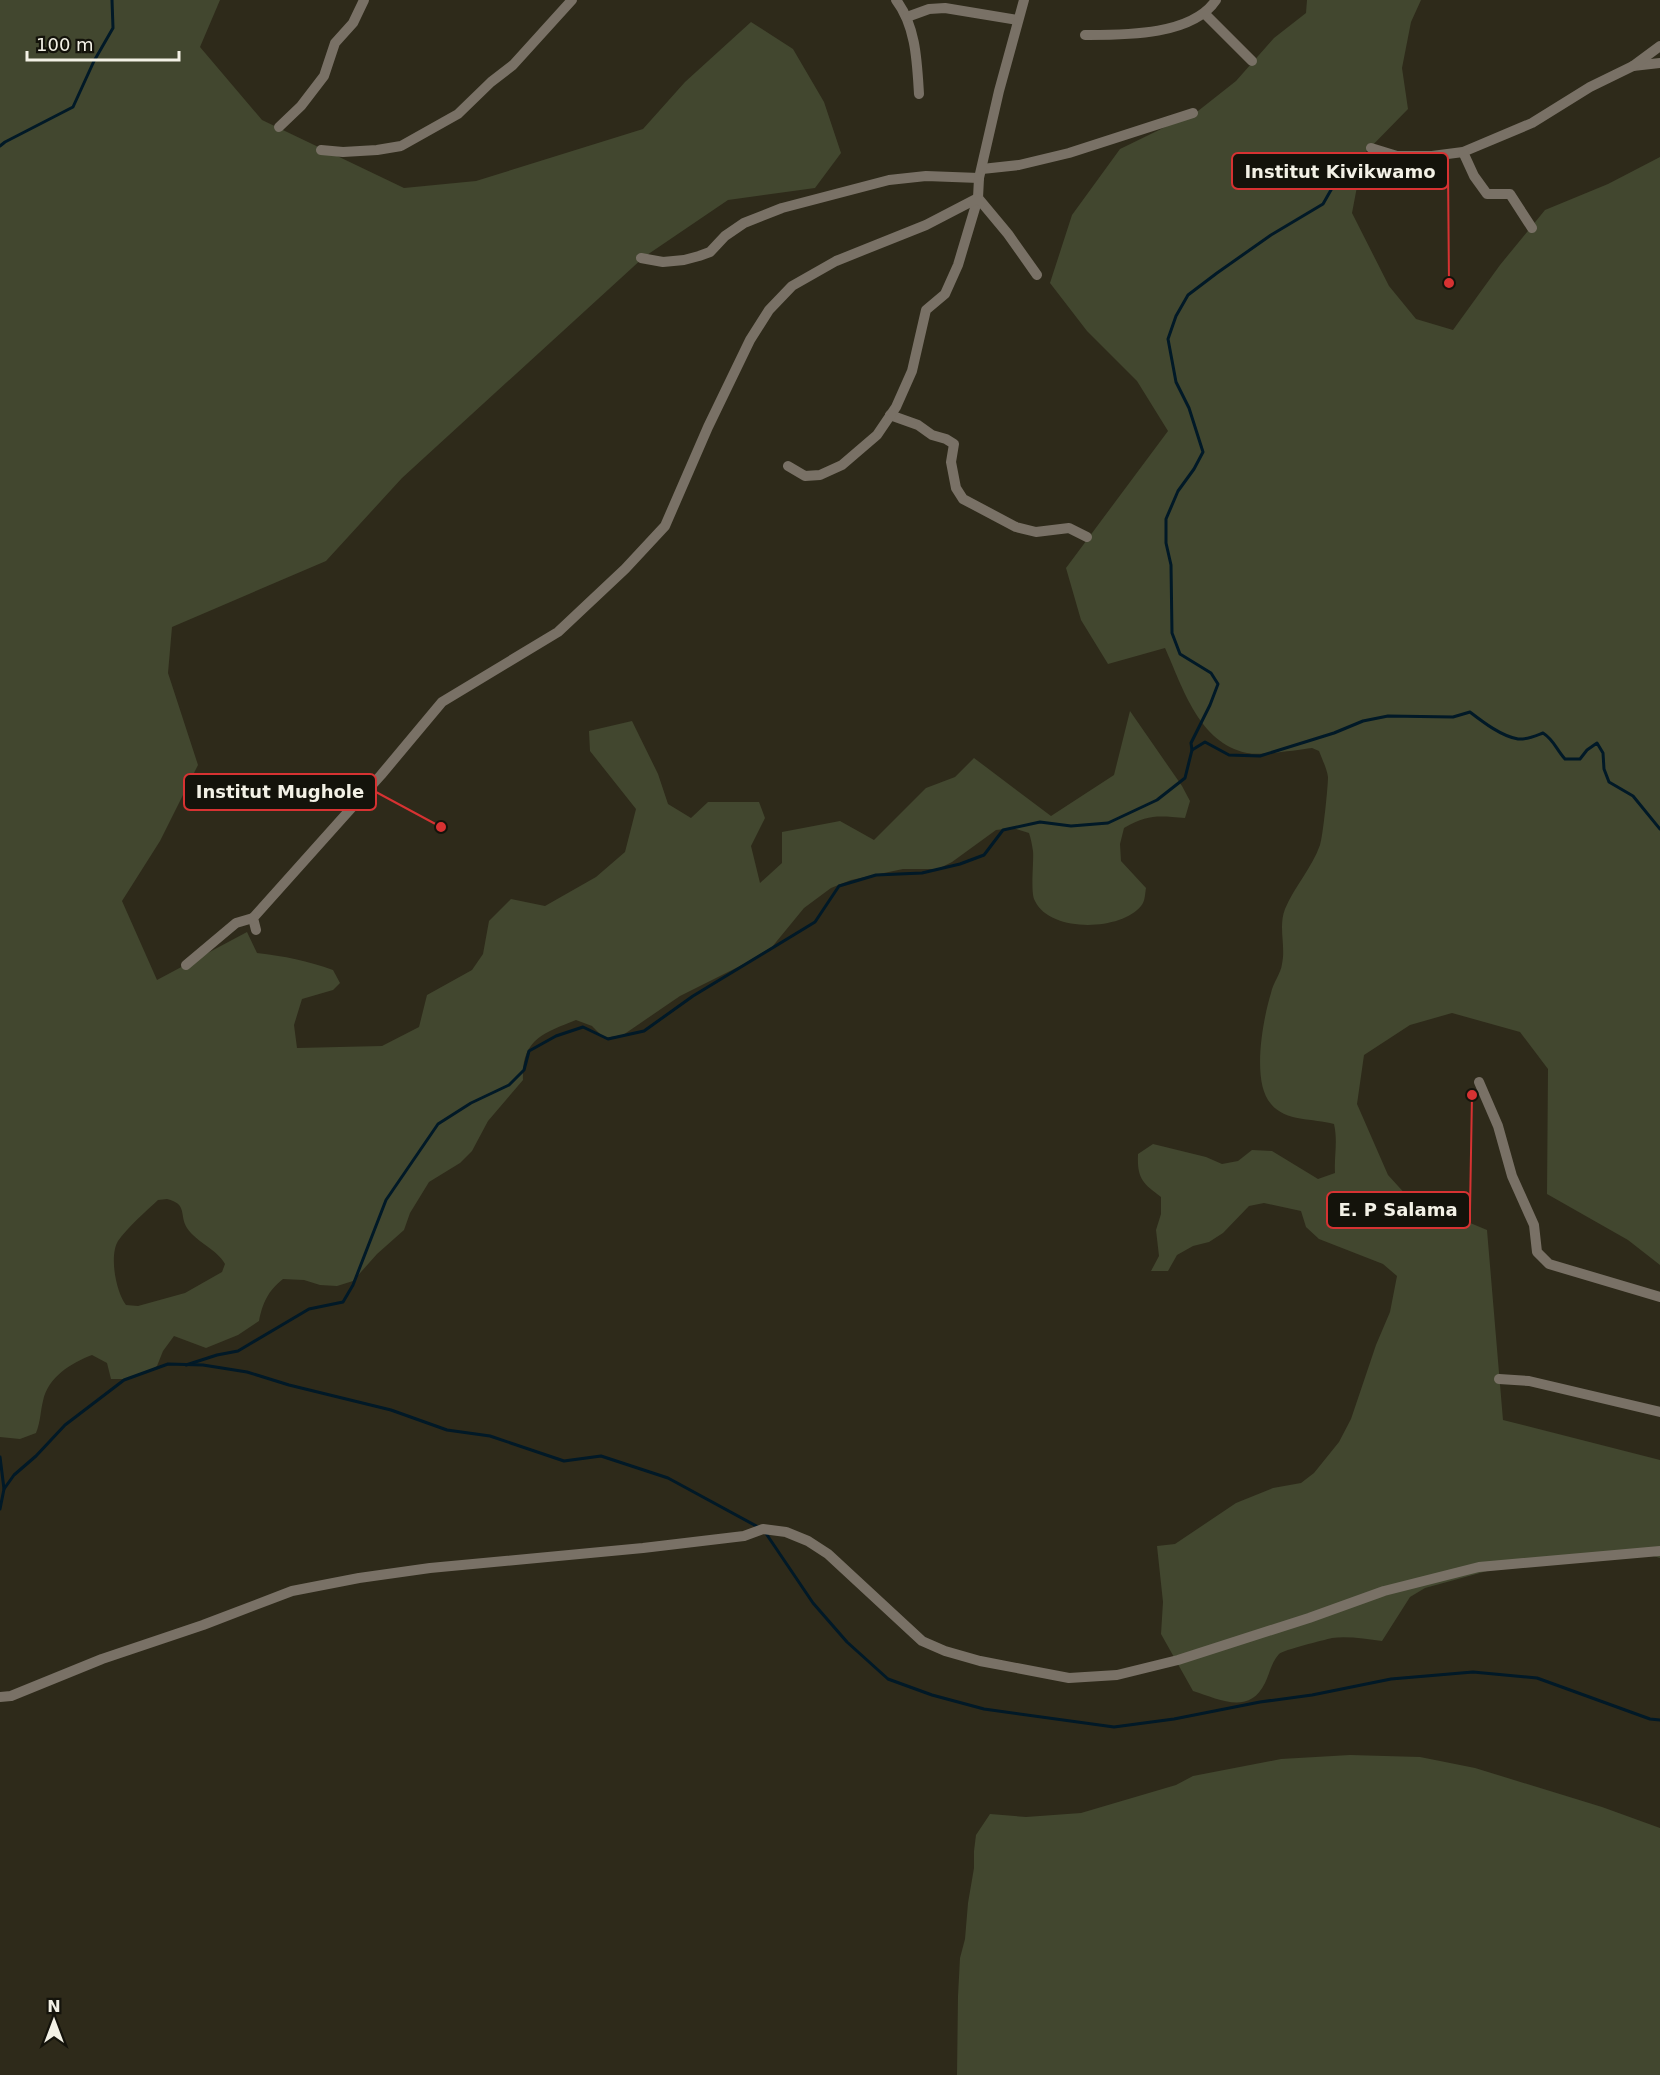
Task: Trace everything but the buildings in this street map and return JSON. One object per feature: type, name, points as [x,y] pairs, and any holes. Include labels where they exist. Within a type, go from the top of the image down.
[{"type":"street","points":[[279,127],[301,106],[324,76],[335,43],[353,23],[364,0]]},
{"type":"street","points":[[321,150],[343,152],[401,146],[458,114],[491,82],[513,65],[572,0]]},
{"type":"street","points":[[896,0],[907,17],[910,27],[917,62],[919,94]]},
{"type":"street","points":[[788,466],[805,476],[820,475],[842,465],[877,435],[912,371],[926,310],[945,294],[958,266],[978,198],[999,91],[1024,0]]},
{"type":"street","points":[[1085,35],[1159,30],[1186,23],[1205,14],[1216,0]]},
{"type":"street","points":[[907,17],[929,9],[945,9],[1018,20]]},
{"type":"street","points":[[1205,14],[1252,61]]},
{"type":"street","points":[[1371,148],[1397,156],[1432,156],[1463,152],[1532,123],[1590,87],[1633,66],[1660,46]]},
{"type":"street","points":[[1633,66],[1660,63]]},
{"type":"street","points":[[641,258],[663,262],[684,260],[710,252],[725,236],[744,223],[782,208],[889,180],[981,174],[1069,153],[1192,112]]},
{"type":"street","points":[[1463,152],[1474,176],[1487,194],[1510,194],[1532,228]]},
{"type":"street","points":[[978,198],[1008,234],[1037,275]]},
{"type":"street","points":[[186,965],[236,923],[253,918],[381,775],[441,702],[558,632],[625,569],[665,526],[708,427],[750,340],[769,310],[792,286],[836,261],[926,225],[978,198]]},
{"type":"street","points":[[890,414],[918,425],[932,435],[954,444],[951,462],[956,488],[963,499],[1016,527],[1036,532],[1069,528],[1087,537]]},
{"type":"street","points":[[253,918],[256,930]]},
{"type":"street","points":[[1479,1082],[1498,1126],[1512,1176],[1534,1225],[1537,1252],[1549,1264],[1660,1297]]},
{"type":"street","points":[[1498,1379],[1529,1381],[1660,1412]]},
{"type":"street","points":[[0,1697],[11,1696],[102,1659],[203,1625],[292,1591],[359,1578],[430,1568],[643,1548],[744,1536],[763,1529],[786,1532],[808,1541],[828,1554],[922,1641],[945,1651],[980,1661],[1069,1678],[1117,1676],[1178,1660],[1384,1591],[1479,1567],[1660,1551]]},
{"type":"green space","points":[[0,0],[220,0],[200,47],[262,120],[404,188],[476,181],[643,129],[685,82],[751,22],[793,49],[824,102],[841,153],[815,188],[728,200],[644,257],[402,478],[326,561],[172,627],[168,673],[198,765],[160,841],[122,901],[157,980],[247,932],[257,953],[296,959],[333,970],[340,983],[333,990],[302,999],[294,1025],[297,1048],[382,1046],[419,1027],[427,995],[472,970],[483,954],[489,921],[511,899],[545,906],[596,877],[625,852],[636,809],[590,751],[589,731],[632,721],[658,774],[668,804],[691,818],[708,802],[759,802],[765,818],[751,846],[760,883],[782,863],[782,832],[840,821],[874,840],[926,788],[955,777],[974,758],[1051,816],[1114,775],[1130,711],[1190,801],[1185,818],[1154,817],[1140,820],[1124,828],[1120,844],[1121,861],[1146,888],[1142,904],[1131,914],[1103,924],[1086,925],[1055,919],[1043,911],[1035,901],[1032,885],[1033,851],[1029,833],[1013,828],[996,830],[952,862],[938,869],[903,869],[851,880],[831,888],[804,908],[772,947],[744,964],[680,996],[623,1035],[604,1038],[592,1026],[576,1020],[554,1029],[537,1040],[530,1046],[526,1055],[523,1080],[488,1121],[472,1151],[460,1163],[429,1182],[410,1213],[404,1230],[377,1254],[353,1281],[337,1286],[283,1279],[267,1297],[259,1321],[238,1335],[206,1348],[174,1336],[163,1351],[157,1366],[128,1379],[111,1379],[107,1363],[92,1355],[84,1358],[62,1372],[50,1385],[43,1401],[36,1433],[20,1439],[0,1437]],"holes":[[[158,1200],[174,1201],[180,1207],[191,1233],[217,1254],[225,1264],[222,1272],[185,1293],[138,1306],[126,1305],[119,1292],[115,1274],[114,1256],[118,1241],[131,1225]]]},
{"type":"green space","points":[[1307,0],[1421,0],[1411,22],[1402,68],[1408,109],[1363,155],[1352,213],[1389,286],[1416,319],[1453,330],[1500,265],[1545,210],[1608,184],[1660,157],[1660,1265],[1628,1240],[1547,1194],[1548,1069],[1520,1032],[1452,1013],[1410,1025],[1364,1055],[1357,1104],[1388,1175],[1408,1197],[1487,1230],[1503,1420],[1660,1460],[1660,1558],[1647,1554],[1498,1568],[1425,1588],[1410,1597],[1382,1641],[1332,1638],[1282,1652],[1274,1661],[1258,1693],[1251,1699],[1233,1702],[1193,1691],[1161,1634],[1163,1602],[1157,1546],[1175,1544],[1236,1503],[1273,1488],[1301,1483],[1314,1473],[1339,1442],[1351,1419],[1376,1345],[1390,1312],[1397,1276],[1383,1264],[1319,1239],[1306,1227],[1301,1211],[1264,1203],[1249,1206],[1223,1233],[1209,1242],[1193,1246],[1177,1255],[1168,1271],[1151,1271],[1159,1256],[1156,1230],[1161,1214],[1161,1197],[1142,1179],[1138,1169],[1138,1154],[1153,1144],[1206,1157],[1222,1164],[1238,1161],[1252,1150],[1272,1151],[1318,1179],[1335,1173],[1334,1124],[1292,1117],[1277,1110],[1265,1094],[1260,1066],[1265,1018],[1272,989],[1282,964],[1283,916],[1320,845],[1328,777],[1319,751],[1312,748],[1253,754],[1230,747],[1216,738],[1195,712],[1165,648],[1108,664],[1081,620],[1066,568],[1168,431],[1137,381],[1087,331],[1050,283],[1072,215],[1120,149],[1198,111],[1236,81],[1274,38],[1306,13]]},
{"type":"green space","points":[[1350,1755],[1420,1757],[1475,1768],[1602,1807],[1660,1828],[1660,2075],[957,2075],[960,1958],[965,1939],[976,1835],[990,1814],[1026,1817],[1081,1813],[1176,1785],[1193,1776],[1281,1759]]},
{"type":"waterway","points":[[0,146],[73,107],[94,61],[113,28],[112,0]]},
{"type":"waterway","points":[[1192,750],[1191,743],[1218,684],[1211,673],[1180,654],[1172,633],[1171,565],[1166,543],[1166,519],[1178,491],[1203,452],[1189,408],[1176,382],[1168,339],[1176,316],[1188,295],[1271,235],[1323,204],[1348,160]]},
{"type":"waterway","points":[[186,1365],[238,1351],[309,1309],[343,1302],[353,1285],[386,1200],[438,1124],[471,1103],[509,1085],[524,1070],[529,1051],[556,1036],[583,1027],[608,1039],[644,1031],[693,996],[815,922],[839,886],[876,875],[922,873],[960,864],[984,855],[1003,830],[1040,822],[1071,826],[1108,823],[1157,800],[1185,778],[1192,750],[1205,742],[1229,755],[1260,756],[1334,733],[1363,721],[1388,716],[1453,717],[1470,712],[1492,728],[1518,739],[1530,738],[1543,733],[1565,759],[1580,759],[1597,743],[1603,753],[1604,769],[1609,782],[1633,796],[1660,829]]},
{"type":"waterway","points":[[4,1489],[14,1475],[36,1456],[65,1425],[124,1380],[168,1364],[203,1365],[247,1372],[289,1385],[391,1410],[447,1430],[490,1436],[564,1461],[601,1456],[668,1478],[760,1528]]},
{"type":"waterway","points":[[0,1457],[4,1489],[0,1509]]},
{"type":"waterway","points":[[765,1532],[813,1603],[847,1642],[888,1679],[932,1695],[984,1709],[1114,1727],[1174,1719],[1391,1679],[1473,1672],[1537,1678],[1650,1719],[1660,1720]]},
{"type":"place","name":"Institut Kivikwamo","points":[[1449,283]]},
{"type":"place","name":"Institut Mughole","points":[[441,827]]},
{"type":"place","name":"E. P Salama","points":[[1472,1095]]}]
